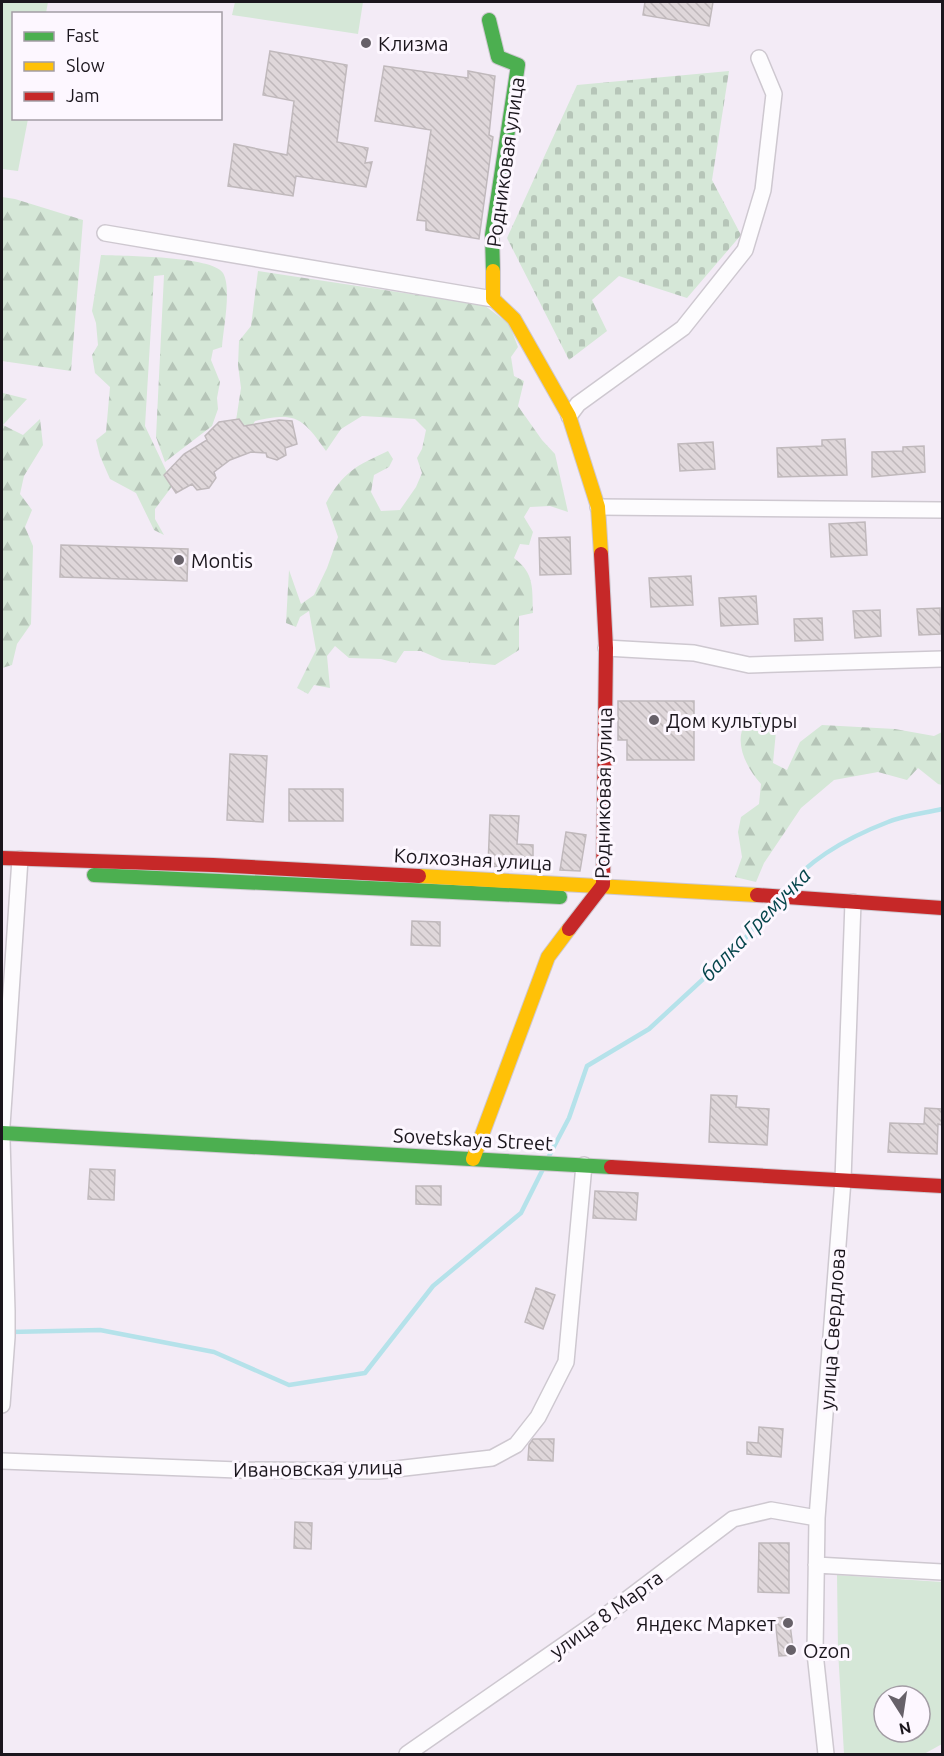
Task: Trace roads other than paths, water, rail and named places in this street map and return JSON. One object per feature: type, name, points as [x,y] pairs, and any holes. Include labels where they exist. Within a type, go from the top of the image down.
[{"type":"street","name":"Родниковая улица","points":[[473,1159],[548,957],[600,889],[606,648],[598,507],[569,416],[514,319],[493,299],[492,235],[518,65],[498,57],[489,20]]},
{"type":"street","points":[[569,416],[579,404],[683,328],[745,250],[763,190],[774,94],[759,58]]},
{"type":"street","points":[[105,233],[493,299]]},
{"type":"street","points":[[598,507],[942,510]]},
{"type":"street","points":[[606,648],[694,653],[749,665],[942,659]]},
{"type":"street","name":"Колхозная улица","points":[[2,858],[55,874]]},
{"type":"street","points":[[2,1126],[20,865]]},
{"type":"street","name":"Колхозная улица","points":[[2,871],[20,865],[213,865],[942,908]]},
{"type":"street","name":"Колхозная улица","points":[[79,875],[580,898],[600,889]]},
{"type":"street","name":"улица Свердлова","points":[[826,1755],[815,1653],[817,1518],[843,1180],[853,902]]},
{"type":"street","name":"Sovetskaya Street","points":[[2,1132],[942,1186]]},
{"type":"street","points":[[2,1139],[7,1311],[2,1405]]},
{"type":"street","name":"Ивановская улица","points":[[2,1461],[238,1470],[378,1471],[492,1458],[516,1445],[538,1417],[566,1362],[584,1165]]},
{"type":"street","name":"улица 8 Марта","points":[[407,1755],[597,1622],[733,1519],[771,1510],[817,1518]]},
{"type":"street","points":[[816,1564],[942,1572]]},
{"type":"waterway","name":"балка Гремучка","points":[[784,891],[806,868],[845,842],[894,820],[942,809]]},
{"type":"waterway","name":"балка Гремучка","points":[[548,1158],[569,1118],[587,1066],[649,1029],[739,946],[773,904]]},
{"type":"waterway","name":"балка Гремучка","points":[[10,1332],[100,1330],[214,1352],[289,1385],[365,1373],[433,1286],[521,1213],[543,1169]]},
{"type":"place","name":"Клизма","points":[[366,43]]},
{"type":"place","name":"Montis","points":[[179,560]]},
{"type":"place","name":"Дом культуры","points":[[654,720]]},
{"type":"place","name":"Яндекс Маркет","points":[[788,1623]]},
{"type":"place","name":"Ozon","points":[[791,1650]]}]
